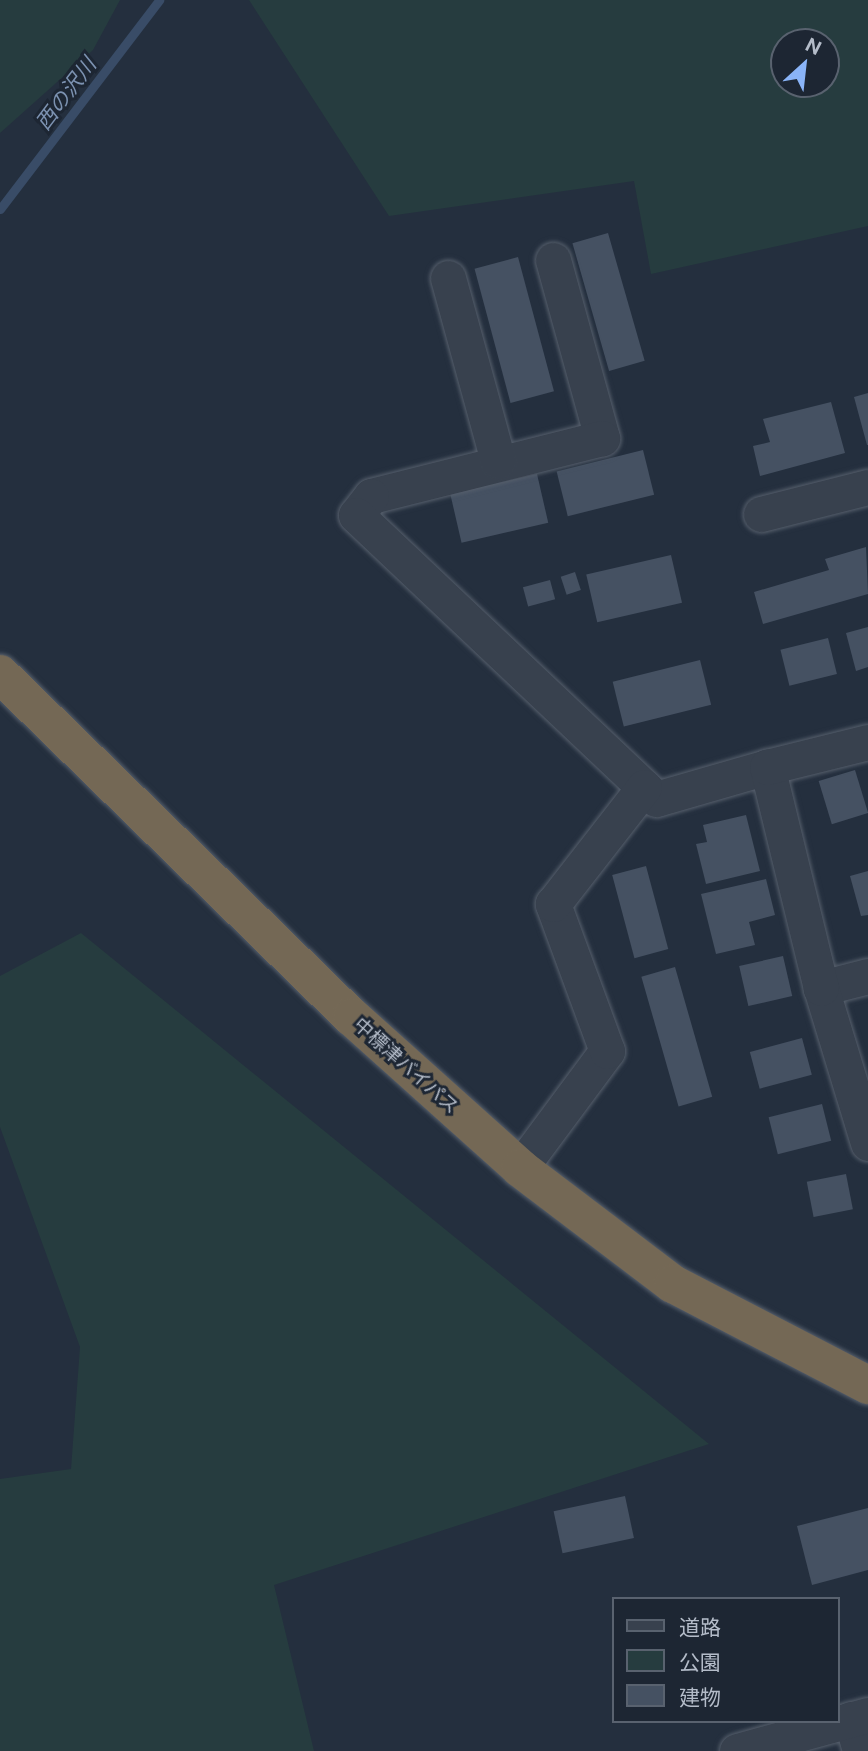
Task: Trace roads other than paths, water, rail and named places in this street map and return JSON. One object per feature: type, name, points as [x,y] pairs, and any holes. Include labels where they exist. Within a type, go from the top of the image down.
[{"type":"highway","name":"中標津バイパス","points":[[0,674],[352,1017],[520,1168],[673,1284],[868,1385]]},
{"type":"street","points":[[553,260],[601,438],[498,461],[371,496],[356,516],[656,799],[766,767],[868,742]]},
{"type":"street","points":[[448,278],[498,461]]},
{"type":"street","points":[[761,514],[868,487]]},
{"type":"street","points":[[766,767],[821,988],[868,1143]]},
{"type":"street","points":[[520,1168],[607,1051],[553,904],[644,787]]},
{"type":"street","points":[[821,988],[868,976]]},
{"type":"street","points":[[737,1751],[860,1728]]},
{"type":"waterway","name":"西の沢川","points":[[0,209],[159,0]]}]
